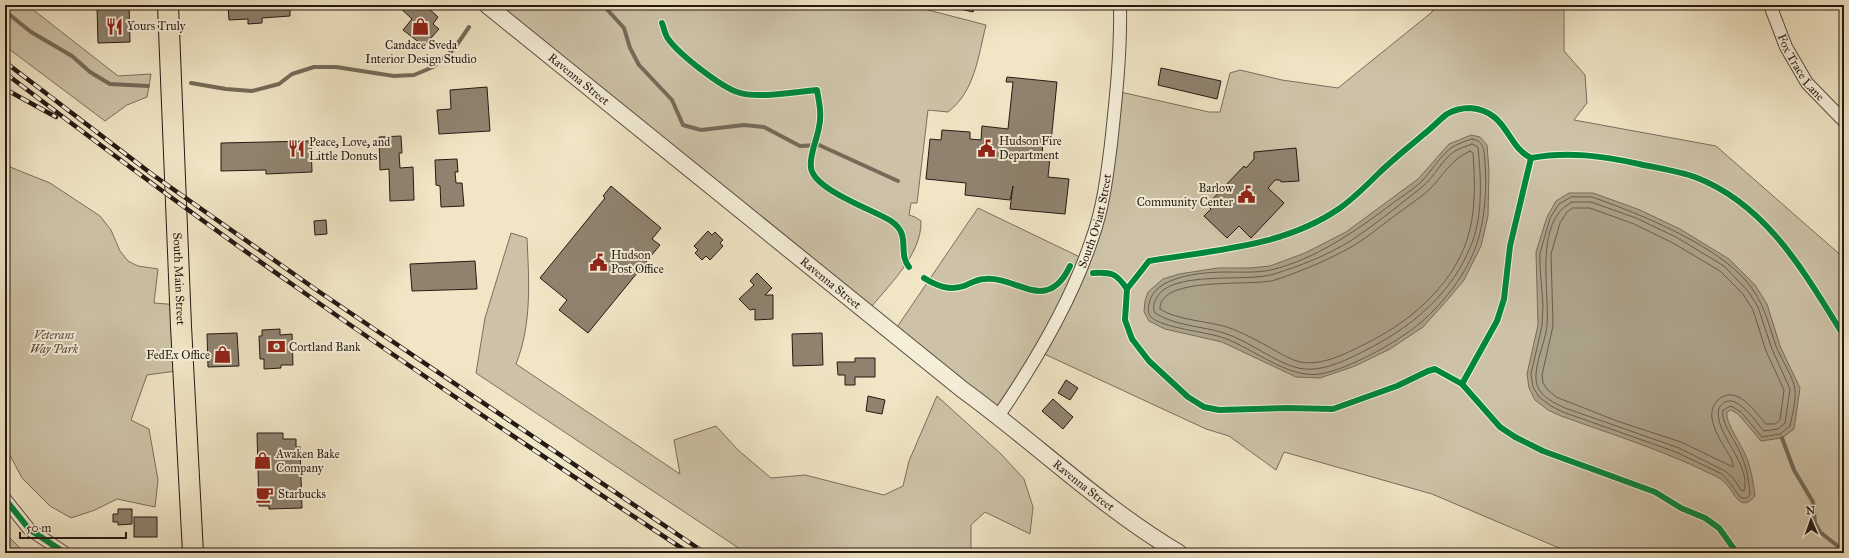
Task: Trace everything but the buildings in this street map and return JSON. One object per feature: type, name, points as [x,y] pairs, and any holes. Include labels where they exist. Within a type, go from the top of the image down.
[{"type":"main road","name":"South Main Street","points":[[168,5],[181,326],[193,553]]},
{"type":"street","name":"Ravenna Street","points":[[487,5],[964,390],[999,415],[1103,501],[1180,553]]},
{"type":"street","name":"South Oviatt Street","points":[[999,415],[1029,372],[1060,315],[1093,238],[1106,184],[1121,41],[1120,5]]},
{"type":"street","name":"Fox Trace Lane","points":[[1770,5],[1786,48],[1807,83],[1844,121]]},
{"type":"street","points":[[5,499],[29,529],[66,553]]},
{"type":"green space","points":[[5,5],[27,5],[118,76],[151,74],[147,97],[127,105],[105,121],[5,46]]},
{"type":"green space","points":[[488,5],[909,5],[986,25],[978,61],[970,84],[964,94],[957,104],[948,112],[928,110],[917,203],[911,203],[909,215],[921,221],[920,234],[910,258],[902,270],[867,312]]},
{"type":"green space","points":[[1435,5],[1564,5],[1564,51],[1585,75],[1587,103],[1574,120],[1716,146],[1844,258],[1844,553],[1571,553],[1432,494],[1284,452],[1276,470],[1229,436],[1206,429],[1040,352],[999,415],[893,333],[978,208],[1084,259],[1093,238],[1116,91],[1209,112],[1220,112],[1230,73],[1240,70],[1282,80],[1338,88],[1432,12]]},
{"type":"green space","name":"Veterans Way Park","points":[[5,165],[50,183],[100,216],[111,230],[120,251],[128,261],[138,266],[158,269],[154,303],[180,305],[183,370],[147,375],[131,420],[149,429],[158,480],[155,507],[117,499],[95,510],[71,518],[50,506],[22,478],[5,446],[5,404],[9,397],[5,400]]},
{"type":"green space","points":[[511,233],[527,238],[529,286],[525,333],[516,364],[680,474],[674,440],[716,426],[738,450],[771,478],[805,475],[884,495],[903,486],[909,461],[937,396],[1001,454],[1024,479],[1033,507],[1030,534],[985,512],[971,525],[971,553],[746,553],[476,373],[485,318]]},
{"type":"green space","points":[[5,533],[25,553],[5,553]]},
{"type":"water","points":[[1471,135],[1480,137],[1487,145],[1489,170],[1488,216],[1481,246],[1464,280],[1449,298],[1423,327],[1390,349],[1355,366],[1320,378],[1296,377],[1222,342],[1165,329],[1149,321],[1144,312],[1148,292],[1163,279],[1179,274],[1218,268],[1250,268],[1270,266],[1305,253],[1346,232],[1418,179],[1449,144]]},
{"type":"water","points":[[1569,193],[1593,193],[1640,210],[1680,229],[1729,259],[1755,285],[1767,304],[1780,346],[1800,388],[1794,429],[1782,438],[1761,441],[1738,414],[1731,410],[1727,412],[1728,421],[1745,454],[1753,480],[1755,496],[1750,501],[1746,503],[1739,500],[1725,483],[1712,474],[1655,450],[1561,416],[1548,410],[1535,400],[1529,388],[1527,374],[1538,325],[1536,252],[1547,217],[1556,201]]},
{"type":"waterway","points":[[603,5],[624,28],[630,48],[639,65],[672,100],[683,125],[701,130],[744,125],[764,127],[800,146],[819,145],[898,181]]},
{"type":"waterway","points":[[5,11],[31,32],[72,56],[90,72],[110,84],[148,86]]},
{"type":"waterway","points":[[191,83],[226,89],[252,91],[279,84],[292,74],[314,67],[336,67],[394,76],[414,75],[433,67],[454,49],[469,27]]},
{"type":"waterway","points":[[1782,438],[1794,470],[1813,502],[1815,523],[1820,532],[1844,551]]},
{"type":"railway","points":[[5,62],[153,175],[318,291],[705,553]]},
{"type":"railway","points":[[5,73],[149,182],[296,287],[491,422],[689,553]]},
{"type":"railway","points":[[5,89],[56,117]]},
{"type":"cycle path","points":[[662,23],[668,38],[682,54],[711,77],[730,89],[745,94],[755,95],[817,90],[820,108],[820,122],[811,163],[811,168],[815,176],[822,184],[833,192],[883,216],[897,226],[903,238],[904,255],[909,267]]},
{"type":"cycle path","points":[[1093,273],[1109,273],[1120,280],[1127,289],[1149,261],[1248,245],[1296,231],[1318,221],[1340,208],[1360,192],[1389,164],[1444,116],[1464,108],[1483,111],[1492,115],[1499,122],[1516,146],[1531,158]]},
{"type":"cycle path","points":[[1737,553],[1719,528],[1705,518],[1681,508],[1655,492],[1543,451],[1515,437],[1500,427],[1462,384],[1497,321],[1504,299],[1510,246],[1531,158],[1558,155],[1585,155],[1612,159],[1688,175],[1721,189],[1744,205],[1764,223],[1782,244],[1815,289],[1844,336]]},
{"type":"cycle path","points":[[924,278],[948,288],[964,286],[977,280],[985,279],[997,280],[1031,290],[1041,291],[1052,288],[1061,281],[1070,266]]},
{"type":"cycle path","points":[[1127,289],[1125,320],[1132,339],[1149,361],[1188,397],[1204,407],[1219,410],[1287,408],[1333,409],[1397,386],[1435,369],[1462,384]]},
{"type":"cycle path","points":[[5,499],[29,529],[65,553]]},
{"type":"place","name":"Yours Truly","points":[[114,26]]},
{"type":"place","name":"Candace Sveda Interior Design Studio","points":[[421,26]]},
{"type":"place","name":"Hudson Fire Department","points":[[986,148]]},
{"type":"place","name":"Peace, Love, and Little Donuts","points":[[296,149]]},
{"type":"place","name":"Barlow Community Center","points":[[1246,195]]},
{"type":"place","name":"Hudson Post Office","points":[[598,262]]},
{"type":"place","name":"Cortland Bank","points":[[276,347]]},
{"type":"place","name":"FedEx Office","points":[[223,355]]},
{"type":"place","name":"Awaken Bake Company","points":[[263,461]]},
{"type":"place","name":"Starbucks","points":[[265,494]]}]
